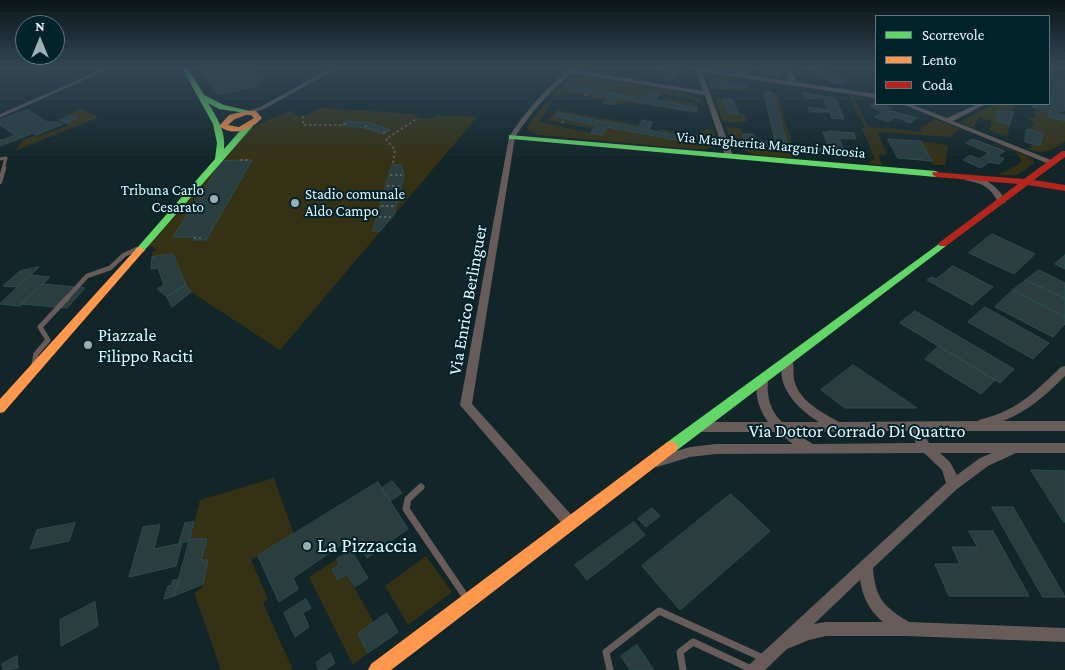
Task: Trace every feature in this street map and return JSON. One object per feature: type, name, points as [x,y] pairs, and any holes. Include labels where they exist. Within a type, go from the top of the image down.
[{"type":"street","points":[[203,99],[221,127],[219,159]]},
{"type":"street","points":[[207,99],[222,107],[251,114],[278,99]]},
{"type":"street","points":[[221,127],[236,115],[251,114],[265,110],[285,99]]},
{"type":"street","name":"Via Enrico Berlinguer","points":[[540,99],[525,117],[512,137],[466,405],[570,523]]},
{"type":"street","points":[[709,99],[729,156]]},
{"type":"street","points":[[907,105],[1052,162]]},
{"type":"street","points":[[947,121],[981,105]]},
{"type":"street","points":[[0,408],[139,248],[249,126],[251,114]]},
{"type":"street","points":[[221,127],[236,130],[249,126]]},
{"type":"street","name":"Via Margherita Margani Nicosia","points":[[512,137],[1027,182],[1065,188]]},
{"type":"street","points":[[377,670],[470,602],[570,523],[788,362],[1065,153]]},
{"type":"street","points":[[958,176],[989,184],[996,189],[1002,201]]},
{"type":"street","points":[[788,362],[788,381],[800,402],[824,420],[838,427]]},
{"type":"street","points":[[970,427],[1001,419],[1024,407],[1065,370]]},
{"type":"street","points":[[763,380],[762,398],[765,408],[779,427],[794,439],[812,448]]},
{"type":"street","name":"Via Dottor Corrado Di Quattro","points":[[700,427],[1065,426]]},
{"type":"street","points":[[914,427],[925,448],[942,460],[951,471],[953,485]]},
{"type":"street","points":[[753,670],[953,485],[984,462],[1015,448]]},
{"type":"street","name":"Via Dottor Corrado Di Quattro","points":[[651,464],[690,452],[716,449],[1065,448]]},
{"type":"street","points":[[866,566],[867,586],[874,603],[888,618],[907,629]]},
{"type":"street","points":[[781,645],[808,633],[826,628],[1065,635]]},
{"type":"lane","points":[[0,116],[38,99]]},
{"type":"lane","points":[[0,158],[6,158],[0,182]]},
{"type":"lane","points":[[32,371],[36,354],[48,340],[40,327],[87,276],[110,268],[124,255],[139,248]]},
{"type":"lane","points":[[421,487],[408,499],[406,509],[470,602]]},
{"type":"lane","points":[[610,670],[606,652],[659,611],[765,659]]},
{"type":"lane","points":[[683,670],[680,652],[693,642],[753,670]]},
{"type":"path","points":[[303,116],[302,125],[343,125],[346,122]]},
{"type":"path","points":[[393,163],[395,150],[386,139],[418,118]]},
{"type":"path","points":[[562,123],[565,119]]},
{"type":"path","points":[[365,127],[369,124]]},
{"type":"path","points":[[384,133],[388,130]]},
{"type":"path","points":[[240,160],[249,160]]},
{"type":"path","points":[[390,175],[402,175]]},
{"type":"path","points":[[387,186],[400,186]]},
{"type":"path","points":[[384,196],[397,196]]},
{"type":"path","points":[[381,206],[395,206]]},
{"type":"path","points":[[378,217],[391,217]]},
{"type":"path","points":[[194,238],[201,238]]},
{"type":"shaded area","points":[[616,99],[625,99],[695,111],[697,107],[663,102],[664,99],[672,99],[698,106],[698,113],[626,102],[613,105]]},
{"type":"shaded area","points":[[693,99],[699,99],[704,104]]},
{"type":"shaded area","points":[[715,99],[723,99],[729,114],[744,114],[747,122],[723,122]]},
{"type":"shaded area","points":[[774,99],[779,99],[795,155],[793,158],[752,154],[736,145],[725,126],[742,129],[744,144],[750,146],[780,148],[786,143]]},
{"type":"shaded area","points":[[851,99],[855,99],[868,127],[922,132],[920,128],[935,119],[961,129],[950,137],[877,132],[887,154],[878,155],[882,165],[870,164],[869,161],[875,159],[862,128],[865,128]]},
{"type":"shaded area","points":[[546,102],[553,102],[539,122],[602,135],[607,127],[690,143],[692,138],[659,131],[660,129],[694,135],[706,129],[714,130],[717,145],[705,149],[692,149],[539,135],[530,132],[527,127]]},
{"type":"shaded area","points":[[992,105],[1015,105],[1013,112],[999,109],[998,114],[1002,115],[1001,117],[997,116],[996,121],[1010,125],[1007,137],[989,130],[992,121],[979,117],[973,128],[960,122]]},
{"type":"shaded area","name":"Stadio comunale Aldo Campo","points":[[319,108],[417,114],[415,118],[434,118],[438,115],[477,117],[280,350],[191,292],[172,307],[167,297],[183,277],[173,254],[152,257],[152,253],[156,250],[148,245],[250,129],[292,111],[297,116],[308,115]]},
{"type":"shaded area","points":[[1035,108],[1049,111],[1049,117],[1065,121],[1065,141],[1055,148],[1042,152],[1025,148],[1030,148],[1032,144],[1041,146],[1041,141],[1037,140],[1037,137],[1042,138],[1027,129],[1032,127],[1034,123],[1028,118],[1035,118]]},
{"type":"shaded area","points":[[82,109],[99,117],[15,151],[23,140],[37,135],[40,136],[68,125],[66,123],[77,118],[64,116]]},
{"type":"shaded area","points":[[556,110],[639,125],[638,128],[558,113],[556,117],[596,125],[594,129],[548,120]]},
{"type":"shaded area","points":[[921,141],[946,145],[948,147],[945,165],[934,165],[928,160],[932,160]]},
{"type":"shaded area","points":[[994,143],[1024,155],[1033,160],[1034,163],[1017,175],[1001,175],[999,173],[1021,163],[1021,159],[1016,153]]},
{"type":"shaded area","points":[[274,478],[294,534],[251,560],[268,599],[263,603],[293,670],[221,670],[194,593],[202,588],[208,560],[201,560],[190,539],[200,500]]},
{"type":"shaded area","points":[[426,556],[452,592],[408,625],[385,586]]},
{"type":"shaded area","points":[[337,559],[340,564],[332,570],[338,580],[347,574],[374,623],[358,634],[368,653],[353,665],[309,577]]},
{"type":"building","points":[[606,99],[616,99],[613,105],[603,103]]},
{"type":"building","points":[[624,99],[656,99],[697,108],[695,112]]},
{"type":"building","points":[[723,99],[732,99],[739,114],[729,114]]},
{"type":"building","points":[[766,99],[774,99],[787,143],[784,143],[784,147],[781,148],[744,144],[743,134],[754,134],[756,140],[775,142]]},
{"type":"building","points":[[824,99],[836,99],[844,119],[832,118],[830,112],[810,112],[808,107],[828,110]]},
{"type":"building","points":[[1052,99],[1065,99],[1065,111],[1060,110],[1060,114],[1065,115],[1065,121],[1048,117],[1049,111],[1032,107],[1032,105],[1044,105],[1051,108]]},
{"type":"building","points":[[875,104],[882,105],[892,108],[888,110],[917,118],[910,123],[896,117],[888,122],[875,117],[882,112],[870,106]]},
{"type":"building","points":[[999,109],[1013,112],[1010,125],[996,121],[997,116],[1001,117],[1002,115],[998,114]]},
{"type":"building","points":[[28,110],[47,122],[63,124],[0,146],[0,139],[3,140],[15,135],[0,125],[0,120]]},
{"type":"building","points":[[558,113],[638,128],[642,120],[652,122],[649,130],[693,138],[691,143],[607,127],[602,135],[591,133],[596,125],[555,117]]},
{"type":"building","points":[[73,116],[78,118],[66,123],[59,120]]},
{"type":"building","points":[[345,121],[370,123],[390,130],[384,134],[365,128],[342,125]]},
{"type":"building","points":[[1027,129],[1043,133],[1042,139],[1037,137],[1037,140],[1041,141],[1040,146],[1025,142]]},
{"type":"building","points":[[823,132],[854,133],[856,139],[839,138],[844,150],[858,152],[861,158],[820,155],[819,148],[829,149]]},
{"type":"building","points":[[888,139],[921,141],[932,161],[898,158]]},
{"type":"building","points":[[973,139],[1005,151],[997,156],[1004,159],[999,164],[989,162],[981,168],[963,160],[970,155],[979,159],[989,153],[966,143]]},
{"type":"building","name":"Tribuna Carlo Cesarato","points":[[252,160],[206,240],[193,240],[195,237],[173,237],[222,161]]},
{"type":"building","points":[[392,165],[401,165],[404,175],[394,215],[380,231],[373,231]]},
{"type":"building","points":[[992,234],[1035,254],[1014,274],[969,253]]},
{"type":"building","points":[[173,254],[186,285],[167,297],[157,289],[164,285],[158,268],[151,269],[152,257]]},
{"type":"building","points":[[1065,255],[1065,269],[1055,264]]},
{"type":"building","points":[[953,266],[993,287],[972,305],[927,280],[932,277],[936,279]]},
{"type":"building","points":[[39,267],[18,287],[3,286],[20,271]]},
{"type":"building","points":[[1039,270],[1065,283],[1065,299],[1026,280]]},
{"type":"building","points":[[30,275],[50,277],[20,306],[0,304]]},
{"type":"building","points":[[1026,280],[1065,299],[1065,317],[1013,290]]},
{"type":"building","points":[[42,284],[85,288],[67,308],[22,304]]},
{"type":"building","points":[[186,285],[191,292],[172,307],[167,297]]},
{"type":"building","points":[[1013,290],[1065,317],[1065,324],[1053,337],[995,307]]},
{"type":"building","points":[[985,307],[1049,343],[1033,359],[968,322]]},
{"type":"building","points":[[915,311],[1014,369],[1000,383],[900,323]]},
{"type":"building","points":[[939,346],[995,380],[981,394],[925,359]]},
{"type":"building","points":[[853,365],[917,408],[845,408],[821,390]]},
{"type":"building","points":[[1031,470],[1065,471],[1065,522],[1064,522]]},
{"type":"building","points":[[392,481],[402,493],[390,501],[382,488]]},
{"type":"building","name":"La Pizzaccia","points":[[378,482],[408,529],[367,558],[354,536],[293,578],[298,589],[279,602],[258,556]]},
{"type":"building","points":[[731,494],[770,531],[680,610],[642,566]]},
{"type":"building","points":[[992,507],[1013,507],[1065,597],[1043,597]]},
{"type":"building","points":[[652,508],[660,516],[646,527],[638,519]]},
{"type":"building","points":[[194,522],[189,541],[179,543],[185,523]]},
{"type":"building","points":[[634,522],[645,535],[587,580],[575,565]]},
{"type":"building","points":[[75,523],[69,541],[30,549],[37,530]]},
{"type":"building","points":[[160,525],[154,549],[182,543],[176,566],[129,577],[143,527]]},
{"type":"building","points":[[969,531],[993,531],[1029,596],[949,596],[935,564],[960,564],[952,547],[977,547]]},
{"type":"building","points":[[190,539],[207,539],[201,560],[208,560],[203,584],[174,596]]},
{"type":"building","points":[[351,550],[368,578],[355,587],[347,574],[338,580],[332,570],[340,564],[337,559]]},
{"type":"building","points":[[173,580],[179,580],[174,596],[164,599],[168,586],[171,586]]},
{"type":"building","points":[[306,599],[311,608],[303,613],[309,627],[295,637],[284,613]]},
{"type":"building","points":[[95,602],[98,626],[61,646],[60,620]]},
{"type":"building","points":[[387,613],[398,632],[368,653],[358,634]]},
{"type":"building","points":[[637,645],[654,670],[630,670],[621,656]]},
{"type":"building","points":[[330,653],[335,663],[325,670],[319,670],[316,663]]},
{"type":"building","points":[[17,656],[18,668],[3,670],[2,664]]},
{"type":"traffic: fast","points":[[203,99],[217,124],[221,143],[219,159]]},
{"type":"traffic: fast","points":[[207,99],[222,107],[246,111]]},
{"type":"traffic: fast","points":[[140,250],[249,126]]},
{"type":"traffic: fast","points":[[512,137],[936,174]]},
{"type":"traffic: fast","points":[[671,447],[943,244]]},
{"type":"traffic: slow","points":[[245,113],[253,113],[258,118],[250,124],[237,129],[223,126],[232,117],[245,113]]},
{"type":"traffic: slow","points":[[0,408],[140,250]]},
{"type":"traffic: slow","points":[[377,670],[671,447]]},
{"type":"traffic: jam","points":[[943,244],[1065,153]]},
{"type":"traffic: jam","points":[[936,174],[1027,182],[1065,188]]},
{"type":"place","name":"Tribuna Carlo Cesarato","points":[[214,199]]},
{"type":"place","name":"Stadio comunale Aldo Campo","points":[[295,203]]},
{"type":"place","name":"Piazzale Filippo Raciti","points":[[88,345]]},
{"type":"place","name":"La Pizzaccia","points":[[307,546]]}]
